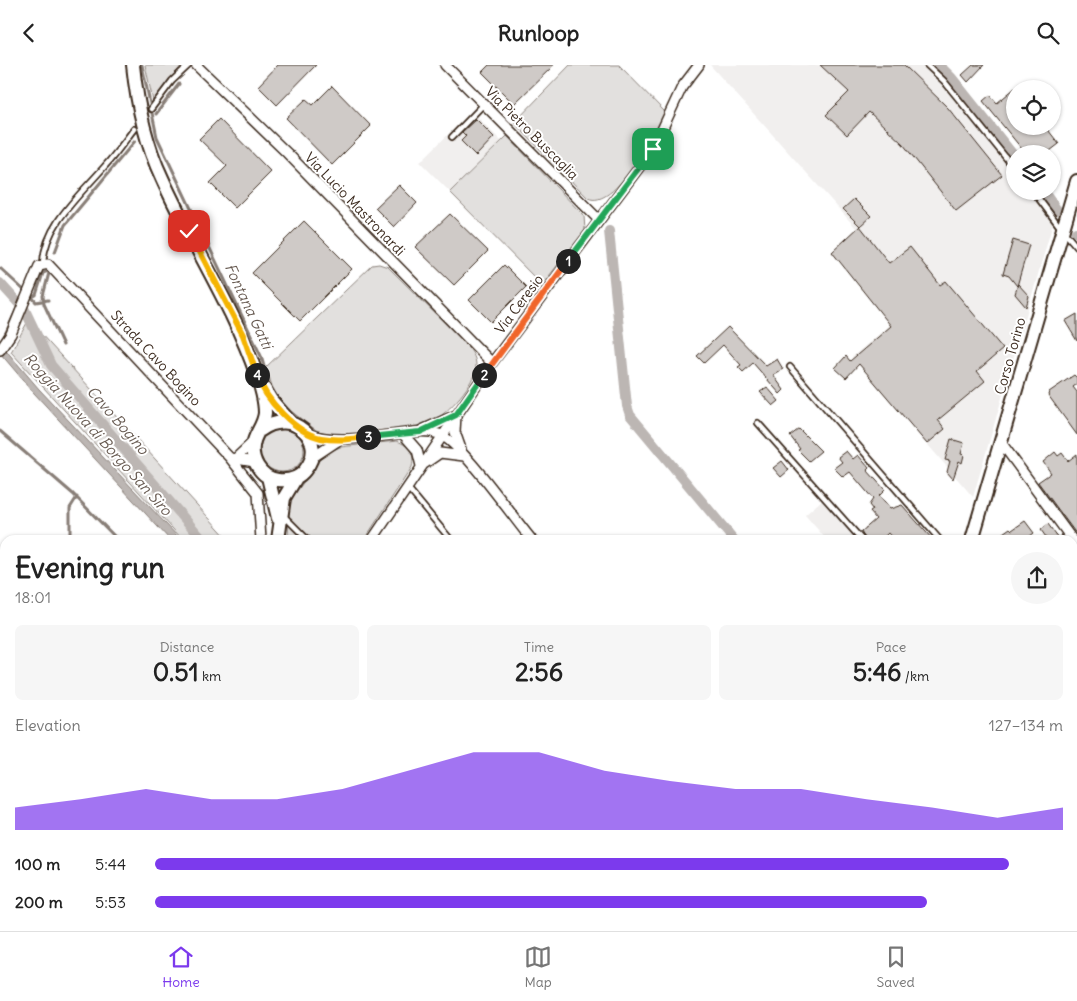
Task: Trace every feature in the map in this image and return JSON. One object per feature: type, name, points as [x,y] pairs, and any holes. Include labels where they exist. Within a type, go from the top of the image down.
[{"type":"main road","points":[[133,65],[140,114],[162,178],[243,335],[258,379],[265,412],[252,451],[255,462],[260,471],[268,477],[282,481],[296,478]]},
{"type":"main road","name":"Corso Torino","points":[[973,535],[1077,181]]},
{"type":"main road","points":[[258,379],[271,400],[290,422]]},
{"type":"main road","points":[[258,435],[274,422],[290,422],[300,426],[307,434],[312,445],[312,458],[306,469],[296,478],[284,498],[278,535]]},
{"type":"main road","points":[[268,477],[280,519]]},
{"type":"street","name":"Via Lucio Mastronardi","points":[[196,65],[287,153],[492,363]]},
{"type":"street","name":"Via Pietro Buscaglia","points":[[445,65],[599,220]]},
{"type":"street","name":"Via Ceresio","points":[[441,435],[492,363],[653,149],[682,87],[699,65]]},
{"type":"street","points":[[3,347],[39,266],[43,264]]},
{"type":"street","name":"Strada Cavo Bogino","points":[[43,264],[52,266],[233,458]]},
{"type":"street","points":[[420,432],[456,415],[455,432],[464,456]]},
{"type":"street","points":[[307,434],[339,440],[420,432],[441,435],[464,456],[528,535]]},
{"type":"street","points":[[402,434],[416,450],[422,466]]},
{"type":"street","points":[[233,458],[258,435]]},
{"type":"street","points":[[375,535],[441,435]]},
{"type":"street","points":[[312,458],[339,440]]},
{"type":"street","points":[[1000,441],[1069,535]]},
{"type":"street","points":[[422,466],[440,453],[464,456]]},
{"type":"street","points":[[233,458],[255,462]]},
{"type":"street","points":[[233,458],[258,493],[261,535]]},
{"type":"lane","points":[[152,109],[172,81],[189,65]]},
{"type":"lane","points":[[927,65],[944,81],[1006,158]]},
{"type":"lane","points":[[452,137],[484,104]]},
{"type":"lane","points":[[43,264],[43,252],[47,241],[62,216],[134,129]]},
{"type":"lane","points":[[1040,200],[1077,247]]},
{"type":"lane","points":[[790,367],[936,535]]},
{"type":"lane","points":[[758,423],[858,535]]},
{"type":"lane","points":[[407,487],[447,535]]},
{"type":"lane","points":[[280,519],[301,535]]},
{"type":"shaded area","points":[[145,65],[182,65],[153,101]]},
{"type":"shaded area","points":[[570,65],[619,65],[666,113],[633,168],[610,193],[598,199],[588,198],[514,123]]},
{"type":"shaded area","points":[[710,65],[923,65],[943,84],[1006,164],[1006,200],[1034,200],[1053,223],[973,497],[852,357],[891,324],[833,252],[856,228]]},
{"type":"shaded area","points":[[472,111],[501,141],[450,192],[420,162]]},
{"type":"shaded area","points":[[507,136],[584,216],[585,230],[542,285],[450,192]]},
{"type":"shaded area","points":[[379,264],[388,267],[467,345],[475,359],[475,372],[460,397],[433,421],[412,427],[379,432],[345,435],[324,434],[303,421],[282,402],[273,389],[265,368],[372,265]]},
{"type":"shaded area","points":[[29,321],[224,535],[178,535],[11,352]]},
{"type":"shaded area","points":[[4,348],[39,389],[176,535],[165,535],[34,393],[0,353]]},
{"type":"shaded area","points":[[286,428],[298,434],[303,441],[303,459],[298,466],[291,471],[278,472],[270,469],[263,462],[260,446],[263,438],[270,431]]},
{"type":"shaded area","points":[[397,441],[405,445],[412,454],[412,467],[367,535],[288,535],[289,508],[292,498],[324,454],[340,447]]},
{"type":"shaded area","points":[[822,500],[854,535],[823,535],[805,515]]},
{"type":"building","points":[[278,65],[316,65],[277,105],[258,86]]},
{"type":"building","points":[[489,65],[554,65],[514,104],[482,72]]},
{"type":"building","points":[[820,65],[904,65],[948,108],[1002,175],[956,211],[903,144],[869,112],[847,135],[826,115],[849,92]]},
{"type":"building","points":[[973,65],[984,65],[968,82],[962,75]]},
{"type":"building","points":[[332,86],[371,126],[332,165],[286,118],[306,99],[313,105]]},
{"type":"building","points":[[990,95],[997,103],[1006,96],[1006,129],[983,101]]},
{"type":"building","points":[[219,119],[271,172],[235,208],[210,183],[227,166],[199,139]]},
{"type":"building","points":[[476,119],[494,137],[476,156],[461,141],[466,136],[462,132]]},
{"type":"building","points":[[1011,135],[1052,135],[1059,144],[1058,145],[1019,145]]},
{"type":"building","points":[[399,185],[417,203],[394,227],[375,208]]},
{"type":"building","points":[[854,199],[871,216],[860,226],[843,209]]},
{"type":"building","points":[[450,214],[488,251],[454,285],[415,247]]},
{"type":"building","points":[[304,221],[352,269],[300,321],[252,273]]},
{"type":"building","points":[[860,226],[889,263],[910,247],[940,285],[946,281],[1003,349],[977,371],[985,381],[938,420],[945,429],[927,444],[859,364],[846,378],[835,368],[846,356],[850,361],[891,326],[832,252]]},
{"type":"building","points":[[1013,240],[1029,245],[1017,286],[1009,276],[1003,274]]},
{"type":"building","points":[[504,265],[526,287],[491,322],[469,300]]},
{"type":"building","points":[[1018,284],[1029,296],[1026,307],[1015,294]]},
{"type":"building","points":[[1077,314],[1077,341],[1065,321]]},
{"type":"building","points":[[728,327],[766,366],[777,359],[783,369],[773,375],[784,390],[780,394],[753,363],[743,372],[738,367],[741,365],[723,345],[704,363],[697,356]]},
{"type":"building","points":[[1074,375],[1077,378],[1077,384],[1073,387],[1077,392],[1077,435],[1048,395],[1049,392]]},
{"type":"building","points":[[767,387],[779,401],[773,406],[760,392]]},
{"type":"building","points":[[799,429],[821,451],[809,461],[798,450],[800,449],[790,436]]},
{"type":"building","points":[[951,439],[964,443],[961,454],[964,455],[962,463],[959,461],[953,479],[947,472],[950,461],[945,460]]},
{"type":"building","points":[[846,451],[853,459],[858,455],[869,468],[867,470],[885,490],[879,496],[890,509],[902,505],[929,535],[890,535],[888,533],[886,535],[863,535],[861,532],[876,519],[870,512],[873,510],[869,505],[873,499],[850,472],[843,477],[834,468],[842,462],[838,457]]},
{"type":"building","points":[[1055,452],[1058,456],[1062,453],[1068,461],[1077,454],[1077,535],[1038,482],[1051,473],[1043,462]]},
{"type":"building","points":[[782,461],[789,470],[781,477],[773,468]]},
{"type":"building","points":[[1025,521],[1034,533],[1031,535],[1000,535],[1010,528],[1012,530]]},
{"type":"building","points":[[1048,524],[1056,535],[1044,535],[1041,530]]},
{"type":"waterway","name":"Fontana Gatti","points":[[142,65],[157,137],[261,356],[270,388]]},
{"type":"waterway","points":[[939,65],[952,78],[1006,146]]},
{"type":"waterway","points":[[156,114],[179,84]]},
{"type":"waterway","points":[[55,252],[65,225],[135,141]]},
{"type":"waterway","points":[[1050,200],[1057,210]]},
{"type":"waterway","points":[[609,231],[627,406],[630,415],[730,535]]},
{"type":"waterway","points":[[0,268],[27,293]]},
{"type":"waterway","points":[[50,269],[43,296],[44,304],[63,345]]},
{"type":"waterway","points":[[32,297],[36,295],[43,273],[48,271]]},
{"type":"waterway","name":"Cavo Bogino","points":[[0,283],[21,306]]},
{"type":"waterway","points":[[32,297],[36,302],[48,300]]},
{"type":"waterway","points":[[2,341],[17,308]]},
{"type":"waterway","name":"Cavo Bogino","points":[[25,310],[51,365],[199,535]]},
{"type":"waterway","name":"Fontana Gatti","points":[[286,409],[314,430]]},
{"type":"waterway","points":[[0,431],[73,494],[113,535]]},
{"type":"waterway","points":[[70,535],[70,508],[77,497]]},
{"type":"waterway","name":"Fontana Gatti","points":[[285,535],[286,528]]},
{"type":"route","points":[[189,231],[243,335],[258,379],[271,400],[290,422],[300,426],[307,434],[320,438],[339,440],[420,432],[456,415],[492,363],[653,149]]},
{"type":"water label","name":"Roggia Nuova di Borgo San Siro","points":[[98,434]]}]
